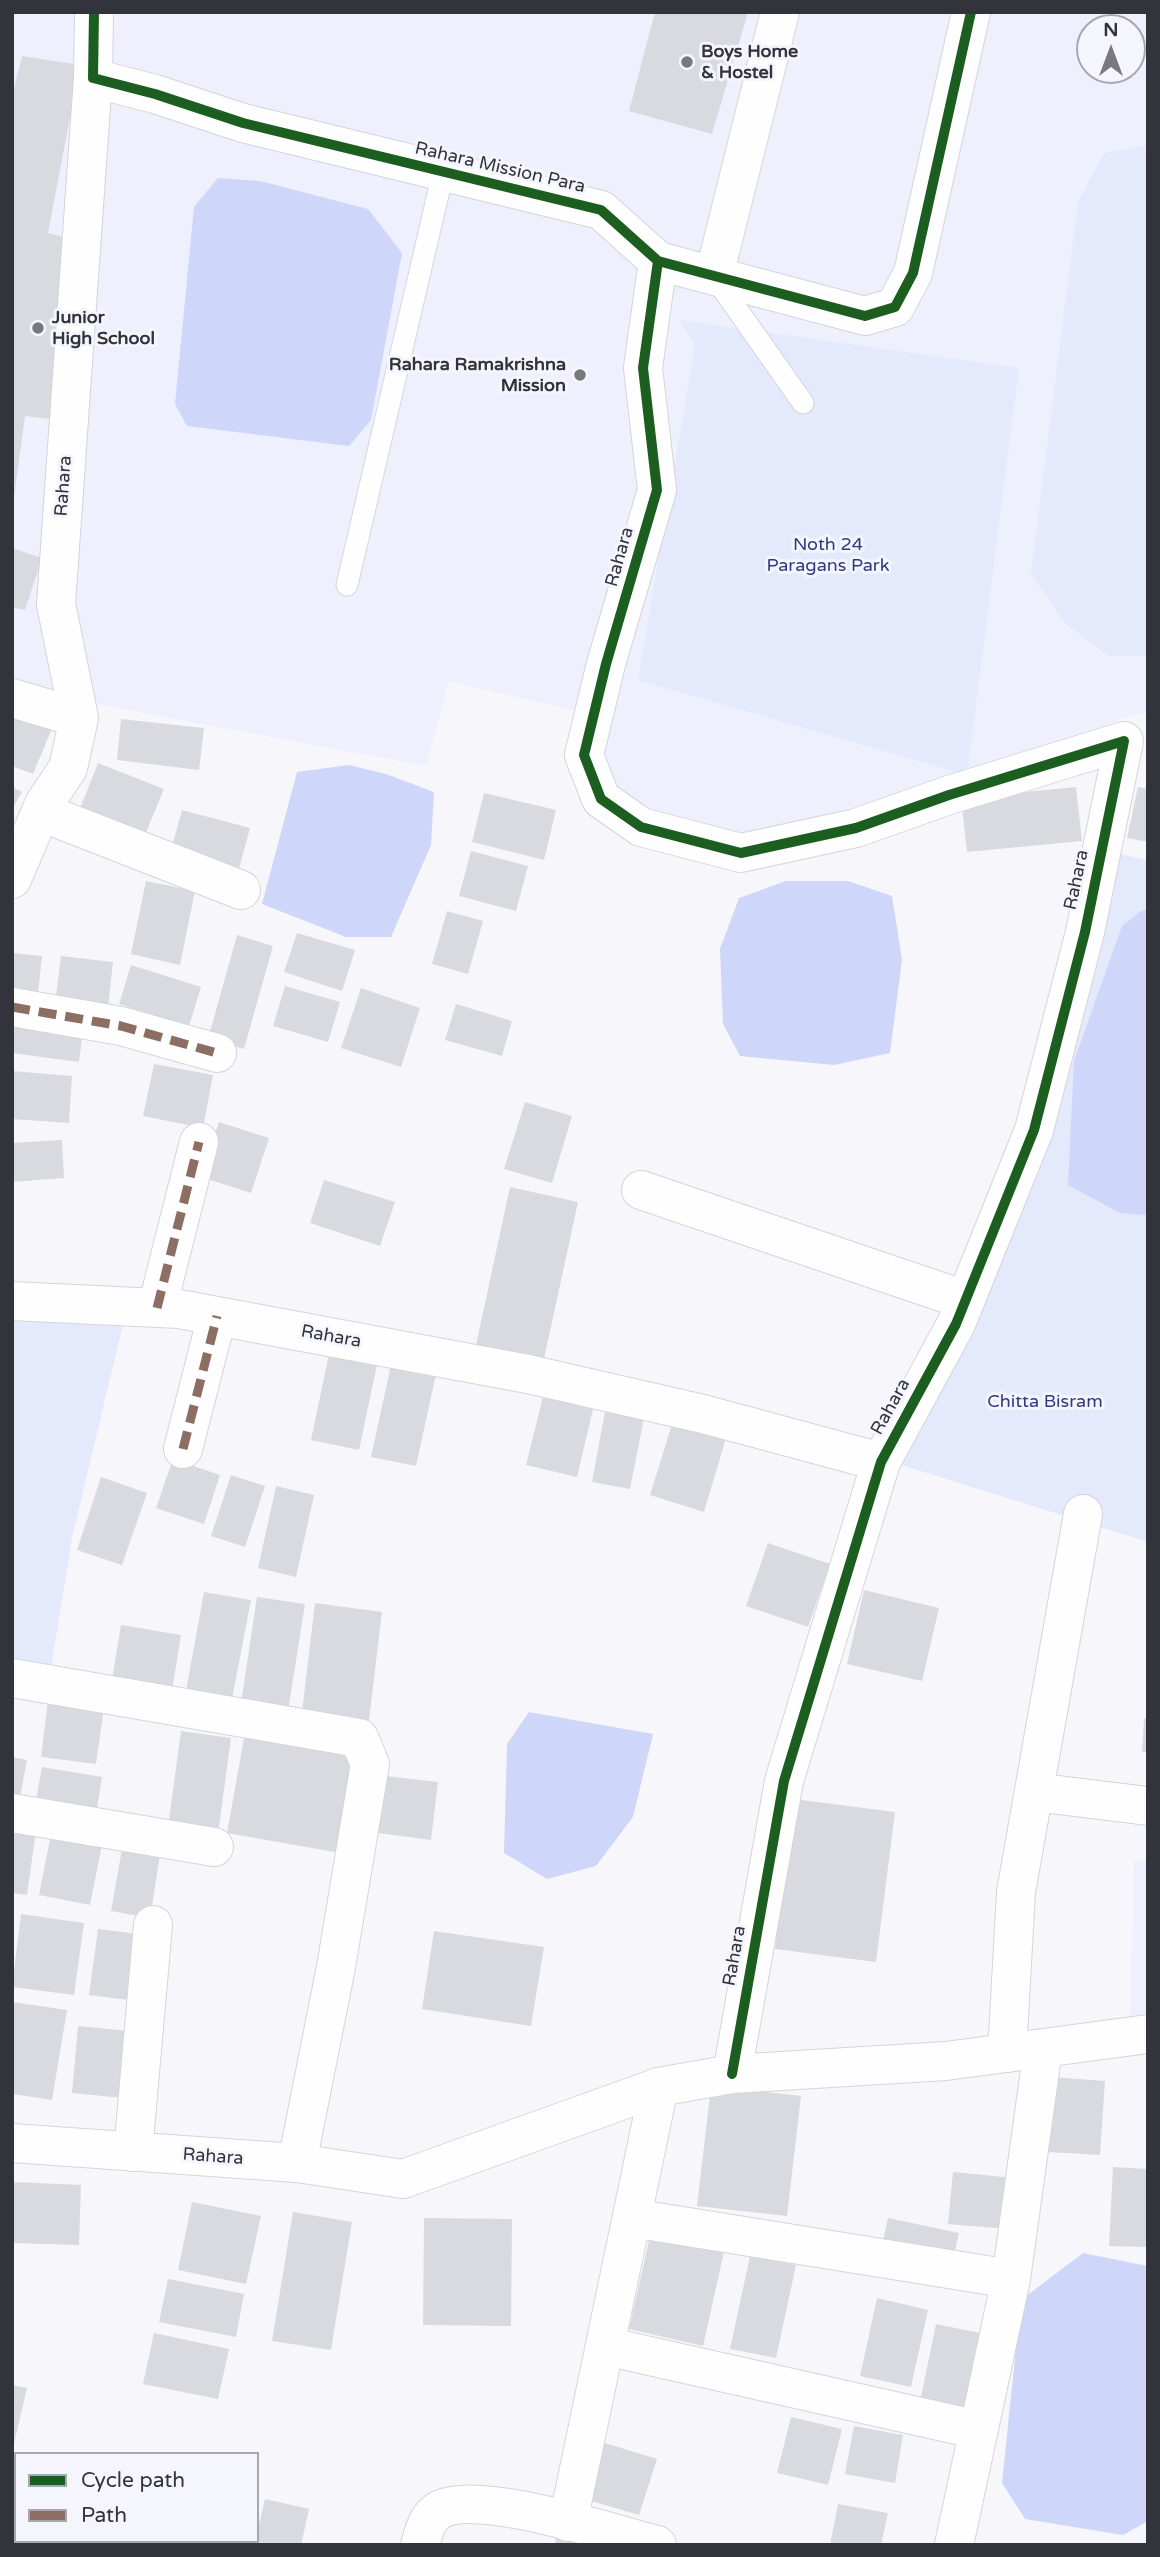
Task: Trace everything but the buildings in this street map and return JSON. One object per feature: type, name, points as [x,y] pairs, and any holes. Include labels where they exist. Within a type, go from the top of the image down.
[{"type":"street","points":[[93,78],[94,12]]},
{"type":"street","points":[[714,276],[780,12]]},
{"type":"street","name":"Rahara Mission Para","points":[[93,78],[155,94],[243,123],[601,209],[658,261],[865,316],[895,307],[913,273],[971,12]]},
{"type":"street","name":"Rahara","points":[[12,879],[41,812],[68,768],[79,718],[56,604],[93,78]]},
{"type":"street","name":"Rahara","points":[[658,261],[643,368],[657,490],[606,664],[584,755],[601,799],[641,827],[741,853],[856,828],[949,795],[1136,739]]},
{"type":"street","points":[[12,698],[79,718]]},
{"type":"street","name":"Rahara","points":[[732,2074],[784,1782],[881,1462],[956,1324],[1034,1130],[1136,739]]},
{"type":"street","points":[[41,812],[241,890]]},
{"type":"street","points":[[12,1007],[121,1026],[217,1053]]},
{"type":"street","points":[[157,1308],[199,1142]]},
{"type":"street","points":[[641,1190],[965,1300]]},
{"type":"street","name":"Rahara","points":[[16,1293],[217,1316],[528,1374],[703,1414],[881,1462]]},
{"type":"street","points":[[183,1449],[217,1316]]},
{"type":"street","points":[[963,2542],[979,2430],[1011,2279],[1025,2051],[1016,1892],[1083,1514]]},
{"type":"street","points":[[12,1678],[359,1738],[370,1764],[336,1967],[297,2163]]},
{"type":"street","points":[[1034,1792],[1148,1806]]},
{"type":"street","points":[[12,1813],[214,1847]]},
{"type":"street","points":[[133,2152],[153,1925]]},
{"type":"street","name":"Rahara","points":[[12,2143],[297,2163],[403,2179],[659,2087],[732,2074],[946,2061],[1148,2035]]},
{"type":"street","points":[[568,2522],[659,2087]]},
{"type":"street","points":[[632,2218],[1011,2279]]},
{"type":"street","points":[[605,2346],[979,2430]]},
{"type":"street","points":[[420,2545],[427,2522],[439,2510],[458,2504],[498,2506],[657,2545]]},
{"type":"lane","points":[[347,585],[443,173]]},
{"type":"lane","points":[[714,276],[803,403]]},
{"type":"shaded area","name":"Rahara Ramakrishna Mission","points":[[12,12],[1148,12],[1148,714],[1132,715],[996,767],[744,838],[633,811],[601,777],[583,713],[449,681],[426,766],[95,704],[12,680]]},
{"type":"shaded area","points":[[1134,1860],[1148,1861],[1148,2015],[1130,2020]]},
{"type":"green space","points":[[1148,145],[1148,656],[1109,656],[1066,624],[1031,574],[1078,202],[1104,153]]},
{"type":"green space","name":"Noth 24 Paragans Park","points":[[679,320],[1019,368],[967,775],[638,680],[695,345]]},
{"type":"green space","name":"Chitta Bisram","points":[[1111,852],[1148,860],[1148,1542],[895,1463],[967,1331]]},
{"type":"green space","points":[[12,1314],[124,1320],[72,1538],[51,1669],[12,1663]]},
{"type":"water","points":[[218,178],[260,181],[368,209],[402,253],[371,420],[349,446],[187,426],[175,404],[194,207]]},
{"type":"water","points":[[349,765],[386,774],[434,792],[431,845],[391,937],[346,937],[262,904],[297,772]]},
{"type":"water","points":[[786,881],[848,881],[892,896],[902,960],[890,1053],[834,1065],[740,1056],[723,1024],[720,949],[739,898]]},
{"type":"water","points":[[1148,909],[1148,1215],[1120,1213],[1068,1185],[1074,1061],[1122,926],[1141,911]]},
{"type":"water","points":[[529,1712],[653,1734],[633,1817],[596,1866],[547,1879],[504,1853],[507,1744]]},
{"type":"water","points":[[1083,2253],[1148,2266],[1148,2521],[1123,2535],[1025,2519],[1002,2483],[1021,2300]]},
{"type":"marked path","points":[[12,1007],[121,1026],[217,1053]]},
{"type":"marked path","points":[[157,1308],[199,1142]]},
{"type":"marked path","points":[[183,1449],[217,1316]]},
{"type":"cycle path","points":[[94,12],[93,78],[155,94],[243,123],[601,210],[658,261],[865,316],[895,307],[913,273],[971,12]]},
{"type":"cycle path","points":[[658,261],[643,368],[657,490],[606,664],[584,755],[601,799],[641,827],[741,853],[856,828],[949,795],[1124,741],[1085,932],[1034,1130],[956,1324],[881,1462],[784,1781],[732,2074]]},
{"type":"place","name":"Boys Home & Hostel","points":[[687,62]]},
{"type":"place","name":"Junior High School","points":[[38,328]]},
{"type":"place","name":"Rahara Ramakrishna Mission","points":[[580,375]]}]
